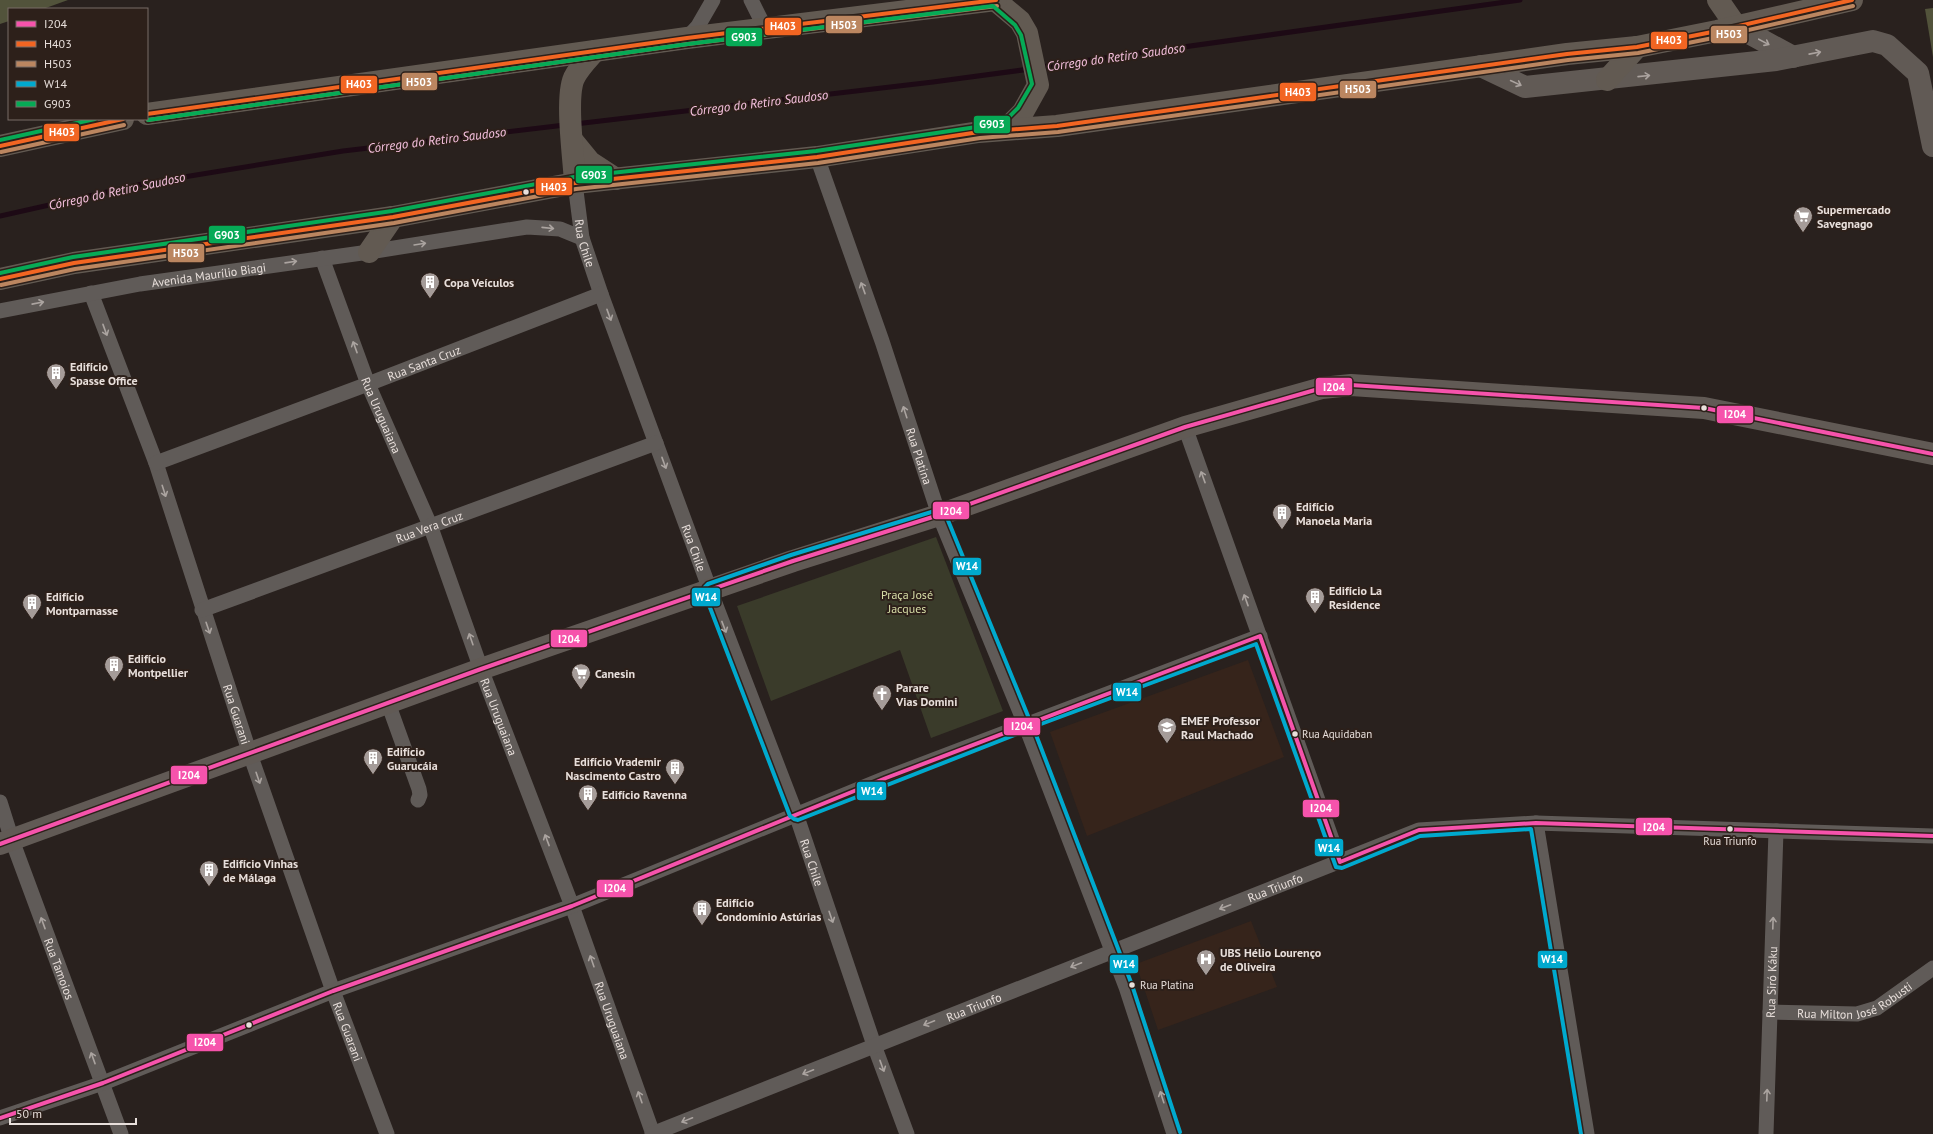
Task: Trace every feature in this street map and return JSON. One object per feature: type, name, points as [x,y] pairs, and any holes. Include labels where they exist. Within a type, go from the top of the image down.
[{"type":"main road","points":[[148,114],[687,38],[995,0],[1020,21],[1027,33],[1038,85],[1023,112],[1006,129]]},
{"type":"main road","points":[[1718,0],[1736,26],[1793,57]]},
{"type":"main road","points":[[0,279],[74,263],[393,217],[575,183],[817,158],[979,132],[1057,126],[1567,54],[1637,47],[1852,0]]},
{"type":"main road","points":[[1481,66],[1525,87],[1608,80],[1714,68],[1793,57],[1873,41],[1886,45],[1918,73],[1933,146]]},
{"type":"main road","points":[[1608,80],[1637,47]]},
{"type":"main road","points":[[575,183],[570,94],[574,79],[582,65],[595,51]]},
{"type":"main road","points":[[0,146],[118,120]]},
{"type":"main road","points":[[572,135],[590,162],[616,179]]},
{"type":"main road","points":[[368,252],[393,217]]},
{"type":"main road","points":[[6,842],[481,669],[793,561],[939,515],[1185,427],[1322,388],[1351,385],[1704,408],[1933,454]]},
{"type":"street","points":[[687,38],[698,26],[713,0]]},
{"type":"street","points":[[751,0],[765,28]]},
{"type":"street","name":"Rua Platina","points":[[817,158],[882,341],[939,515],[1025,724],[1112,950],[1126,987],[1174,1134]]},
{"type":"street","name":"Rua Chile","points":[[575,183],[582,238],[601,294],[710,590],[796,814],[874,1045],[908,1134]]},
{"type":"street","name":"Avenida Maurílio Biagi","points":[[0,311],[140,284],[368,252],[527,227],[560,229],[582,238]]},
{"type":"street","name":"Rua Uruguaiana","points":[[322,258],[368,384],[430,525],[481,669],[572,906],[652,1134]]},
{"type":"street","name":"Rua Guarani","points":[[91,293],[156,463],[202,610],[250,754],[333,991],[387,1134]]},
{"type":"street","name":"Rua Santa Cruz","points":[[156,463],[368,384],[601,294]]},
{"type":"street","points":[[1185,427],[1340,862]]},
{"type":"street","name":"Rua Vera Cruz","points":[[202,610],[656,443]]},
{"type":"street","points":[[0,1118],[103,1083],[333,991],[572,906],[796,814],[1025,724],[1260,636]]},
{"type":"street","points":[[388,703],[419,789],[420,795],[418,800]]},
{"type":"street","name":"Rua Tamoios","points":[[0,802],[6,842],[103,1083],[121,1134]]},
{"type":"street","points":[[1536,823],[1587,1134]]},
{"type":"street","name":"Rua Triunfo","points":[[652,1134],[1112,950],[1419,830],[1536,823],[1933,836]]},
{"type":"street","name":"Rua Siró Káku","points":[[1766,1134],[1776,831]]},
{"type":"street","name":"Rua Milton José Robusti","points":[[1770,1012],[1857,1014],[1877,1008],[1933,968]]},
{"type":"shaded area","name":"EMEF Professor Raul Machado","points":[[1248,660],[1284,757],[1087,836],[1050,732]]},
{"type":"shaded area","name":"UBS Hélio Lourenço de Oliveira","points":[[1251,921],[1277,987],[1158,1030],[1136,964]]},
{"type":"green space","points":[[0,0],[68,0],[46,8],[8,8],[8,21],[0,24]]},
{"type":"green space","points":[[1933,8],[1933,57],[1925,9]]},
{"type":"green space","name":"Praça José Jacques","points":[[936,537],[1003,711],[931,738],[900,650],[771,701],[737,606]]},
{"type":"waterway","name":"Córrego do Retiro Saudoso","points":[[1040,67],[1520,0]]},
{"type":"waterway","name":"Córrego do Retiro Saudoso","points":[[575,124],[933,82],[1030,69]]},
{"type":"waterway","name":"Córrego do Retiro Saudoso","points":[[0,216],[147,183],[343,151],[565,125]]},
{"type":"transit line","name":"H403","points":[[148,114],[687,38],[996,0]]},
{"type":"transit line","name":"H403","points":[[0,279],[74,263],[393,217],[575,183],[817,157],[979,132],[1057,126],[1567,54],[1637,47],[1717,31],[1852,0]]},
{"type":"transit line","name":"G903","points":[[0,273],[73,257],[392,211],[574,177],[816,151],[1003,123],[1018,108],[1032,84],[1021,35],[1015,25],[993,6],[688,44],[148,120]]},
{"type":"transit line","name":"H503","points":[[148,120],[688,44],[997,6]]},
{"type":"transit line","name":"H503","points":[[1,285],[75,269],[394,223],[576,189],[818,163],[980,138],[1058,132],[1568,60],[1638,53],[1718,37],[1853,6]]},
{"type":"transit line","name":"G903","points":[[0,140],[90,120]]},
{"type":"transit line","name":"H403","points":[[0,146],[118,120]]},
{"type":"transit line","name":"H503","points":[[1,152],[124,125]]},
{"type":"transit line","name":"I204","points":[[0,844],[481,669],[793,561],[939,515],[1185,427],[1322,388],[1351,385],[1704,408],[1933,454]]},
{"type":"transit line","name":"W14","points":[[1022,732],[798,820],[794,819],[790,816],[704,592],[705,587],[708,584],[791,555],[941,509],[945,513],[1028,716]]},
{"type":"transit line","name":"I204","points":[[0,1118],[103,1083],[333,991],[572,906],[886,778],[1260,636],[1340,862],[1419,830],[1536,823],[1933,836]]},
{"type":"transit line","name":"W14","points":[[1180,1132],[1132,985],[1033,727],[1256,644],[1336,867],[1342,868],[1420,836],[1531,829],[1581,1134]]},
{"type":"place","name":"Supermercado Savegnago","points":[[1803,233]]},
{"type":"place","name":"Copa Veículos","points":[[430,299]]},
{"type":"place","name":"Edifício Spasse Office","points":[[56,390]]},
{"type":"place","name":"Edifício Manoela Maria","points":[[1282,530]]},
{"type":"place","name":"Edifício La Residence","points":[[1315,614]]},
{"type":"place","name":"Edifício Montparnasse","points":[[32,620]]},
{"type":"place","name":"Edifício Montpellier","points":[[114,682]]},
{"type":"place","name":"Canesin","points":[[581,690]]},
{"type":"place","name":"Parare Vias Domini","points":[[882,711]]},
{"type":"place","name":"Rua Aquidaban","points":[[1295,734]]},
{"type":"place","name":"EMEF Professor Raul Machado","points":[[1167,744]]},
{"type":"place","name":"Edifício Guarucáia","points":[[373,775]]},
{"type":"place","name":"Edifício Vrademir Nascimento Castro","points":[[675,785]]},
{"type":"place","name":"Edifício Ravenna","points":[[588,811]]},
{"type":"place","name":"Rua Triunfo","points":[[1730,829]]},
{"type":"place","name":"Edifício Vinhas de Málaga","points":[[209,887]]},
{"type":"place","name":"Edifício Condomínio Astúrias","points":[[702,926]]},
{"type":"place","name":"UBS Hélio Lourenço de Oliveira","points":[[1206,976]]},
{"type":"place","name":"Rua Platina","points":[[1132,985]]}]
